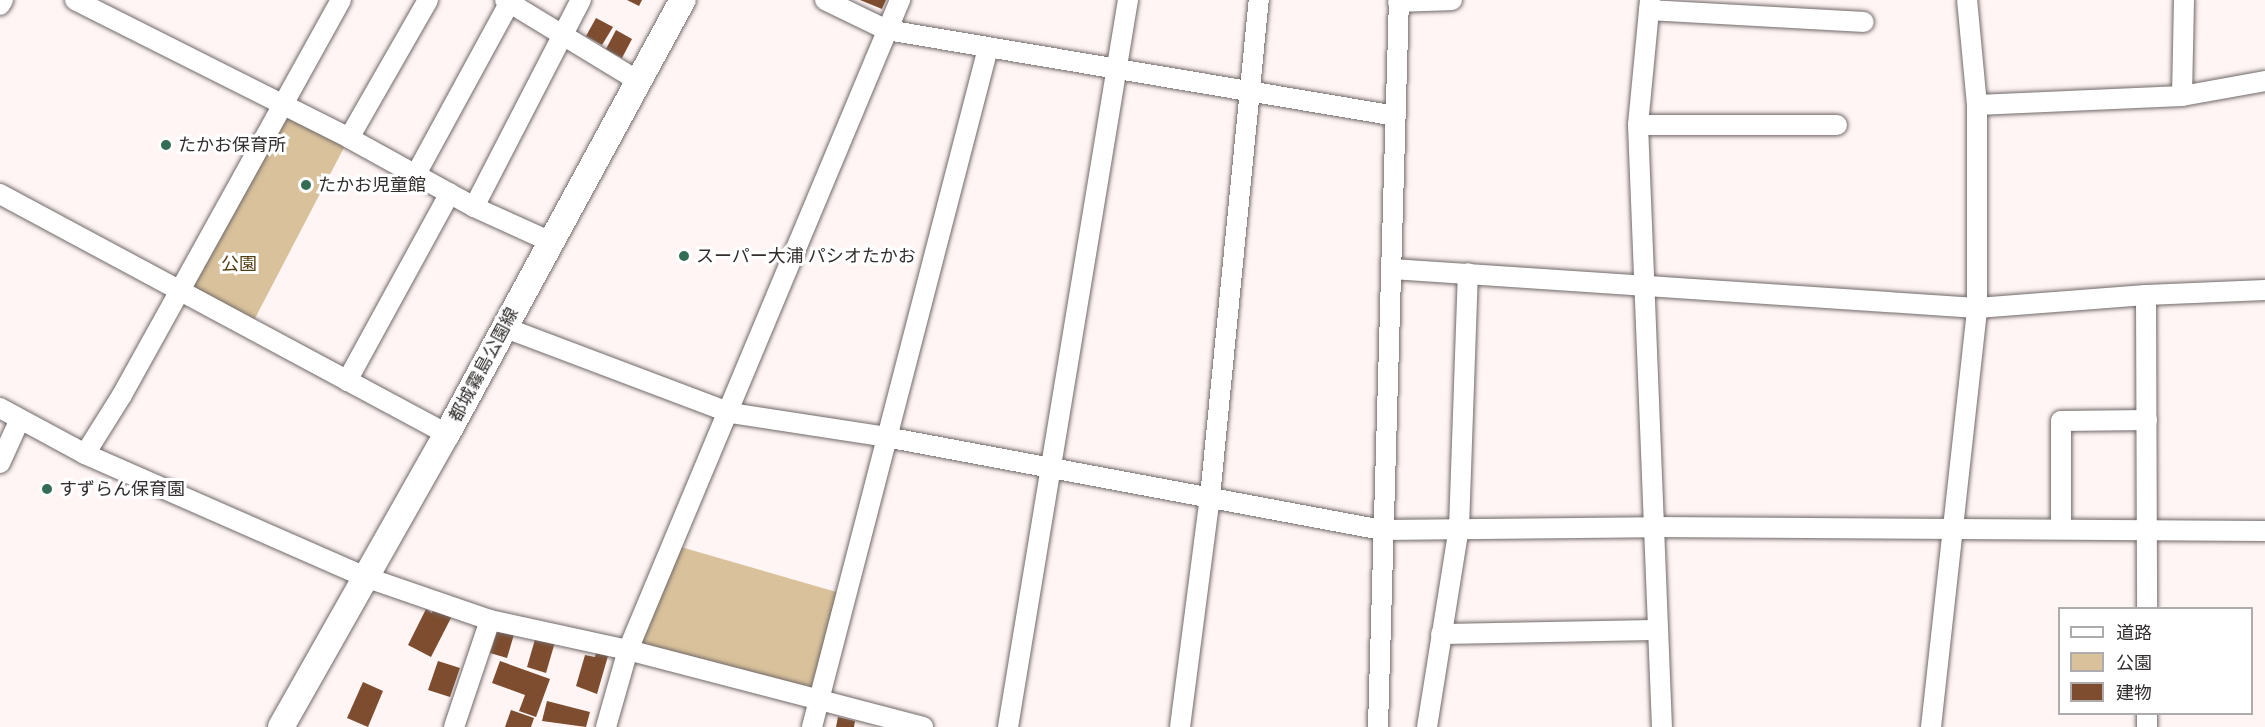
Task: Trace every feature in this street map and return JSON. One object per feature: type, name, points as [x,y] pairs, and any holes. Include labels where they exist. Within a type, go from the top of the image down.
[{"type":"main road","name":"都城霧島公園線","points":[[281,727],[447,434],[503,327],[552,242],[683,0]]},
{"type":"street","points":[[0,5],[3,0]]},
{"type":"street","points":[[75,0],[284,104],[474,207],[552,242]]},
{"type":"street","points":[[85,454],[341,0]]},
{"type":"street","points":[[349,138],[428,0]]},
{"type":"street","points":[[474,207],[581,0]]},
{"type":"street","points":[[825,0],[887,30],[1396,116]]},
{"type":"street","points":[[606,727],[628,650],[730,413],[900,0]]},
{"type":"street","points":[[1008,727],[1128,0]]},
{"type":"street","points":[[1180,727],[1210,497],[1259,0]]},
{"type":"street","points":[[1378,727],[1398,1],[1452,0]]},
{"type":"street","points":[[1931,727],[1951,528],[1977,308],[1977,105],[1967,0]]},
{"type":"street","points":[[2182,96],[2184,0]]},
{"type":"street","points":[[415,176],[509,1],[638,81]]},
{"type":"street","points":[[1662,727],[1652,527],[1638,124],[1649,5],[1864,22]]},
{"type":"street","points":[[812,727],[988,48]]},
{"type":"street","points":[[1977,105],[2182,96],[2265,81]]},
{"type":"street","points":[[1638,124],[1837,125]]},
{"type":"street","points":[[0,194],[447,434]]},
{"type":"street","points":[[347,381],[450,194]]},
{"type":"street","points":[[1392,268],[1977,308],[2146,295],[2265,290]]},
{"type":"street","points":[[1428,727],[1459,528],[1468,273]]},
{"type":"street","points":[[2146,295],[2147,607]]},
{"type":"street","points":[[503,327],[730,413],[886,437],[1382,530],[1652,527],[2147,528],[2265,531]]},
{"type":"street","points":[[0,408],[85,454],[365,577],[490,620],[628,650],[923,727]]},
{"type":"street","points":[[0,463],[20,419]]},
{"type":"street","points":[[2061,528],[2061,421],[2147,420]]},
{"type":"street","points":[[454,727],[490,620]]},
{"type":"street","points":[[1441,634],[1657,630]]},
{"type":"green space","name":"公園","points":[[284,104],[349,138],[250,328],[178,290]]},
{"type":"green space","points":[[681,547],[840,593],[810,690],[638,645]]},
{"type":"building","points":[[627,0],[642,0],[639,6]]},
{"type":"building","points":[[860,0],[886,0],[882,9]]},
{"type":"building","points":[[596,18],[613,27],[602,45],[586,36]]},
{"type":"building","points":[[616,30],[632,39],[622,58],[606,49]]},
{"type":"building","points":[[434,607],[452,616],[431,657],[408,645],[426,609],[432,613]]},
{"type":"building","points":[[499,626],[515,631],[507,658],[490,653]]},
{"type":"building","points":[[536,636],[555,642],[546,673],[527,667]]},
{"type":"building","points":[[596,653],[608,656],[597,694],[576,686],[585,655],[595,657]]},
{"type":"building","points":[[438,661],[460,668],[450,697],[428,690]]},
{"type":"building","points":[[500,661],[550,679],[536,717],[519,711],[525,695],[492,683]]},
{"type":"building","points":[[363,682],[383,691],[368,727],[347,718]]},
{"type":"building","points":[[547,701],[590,712],[586,727],[542,721]]},
{"type":"building","points":[[511,710],[534,718],[531,727],[505,727]]},
{"type":"building","points":[[838,717],[855,721],[854,727],[836,727]]},
{"type":"place","name":"たかお保育所","points":[[166,145]]},
{"type":"place","name":"たかお児童館","points":[[306,185]]},
{"type":"place","name":"スーパー大浦 パシオたかお","points":[[684,256]]},
{"type":"place","name":"すずらん保育園","points":[[47,489]]}]
